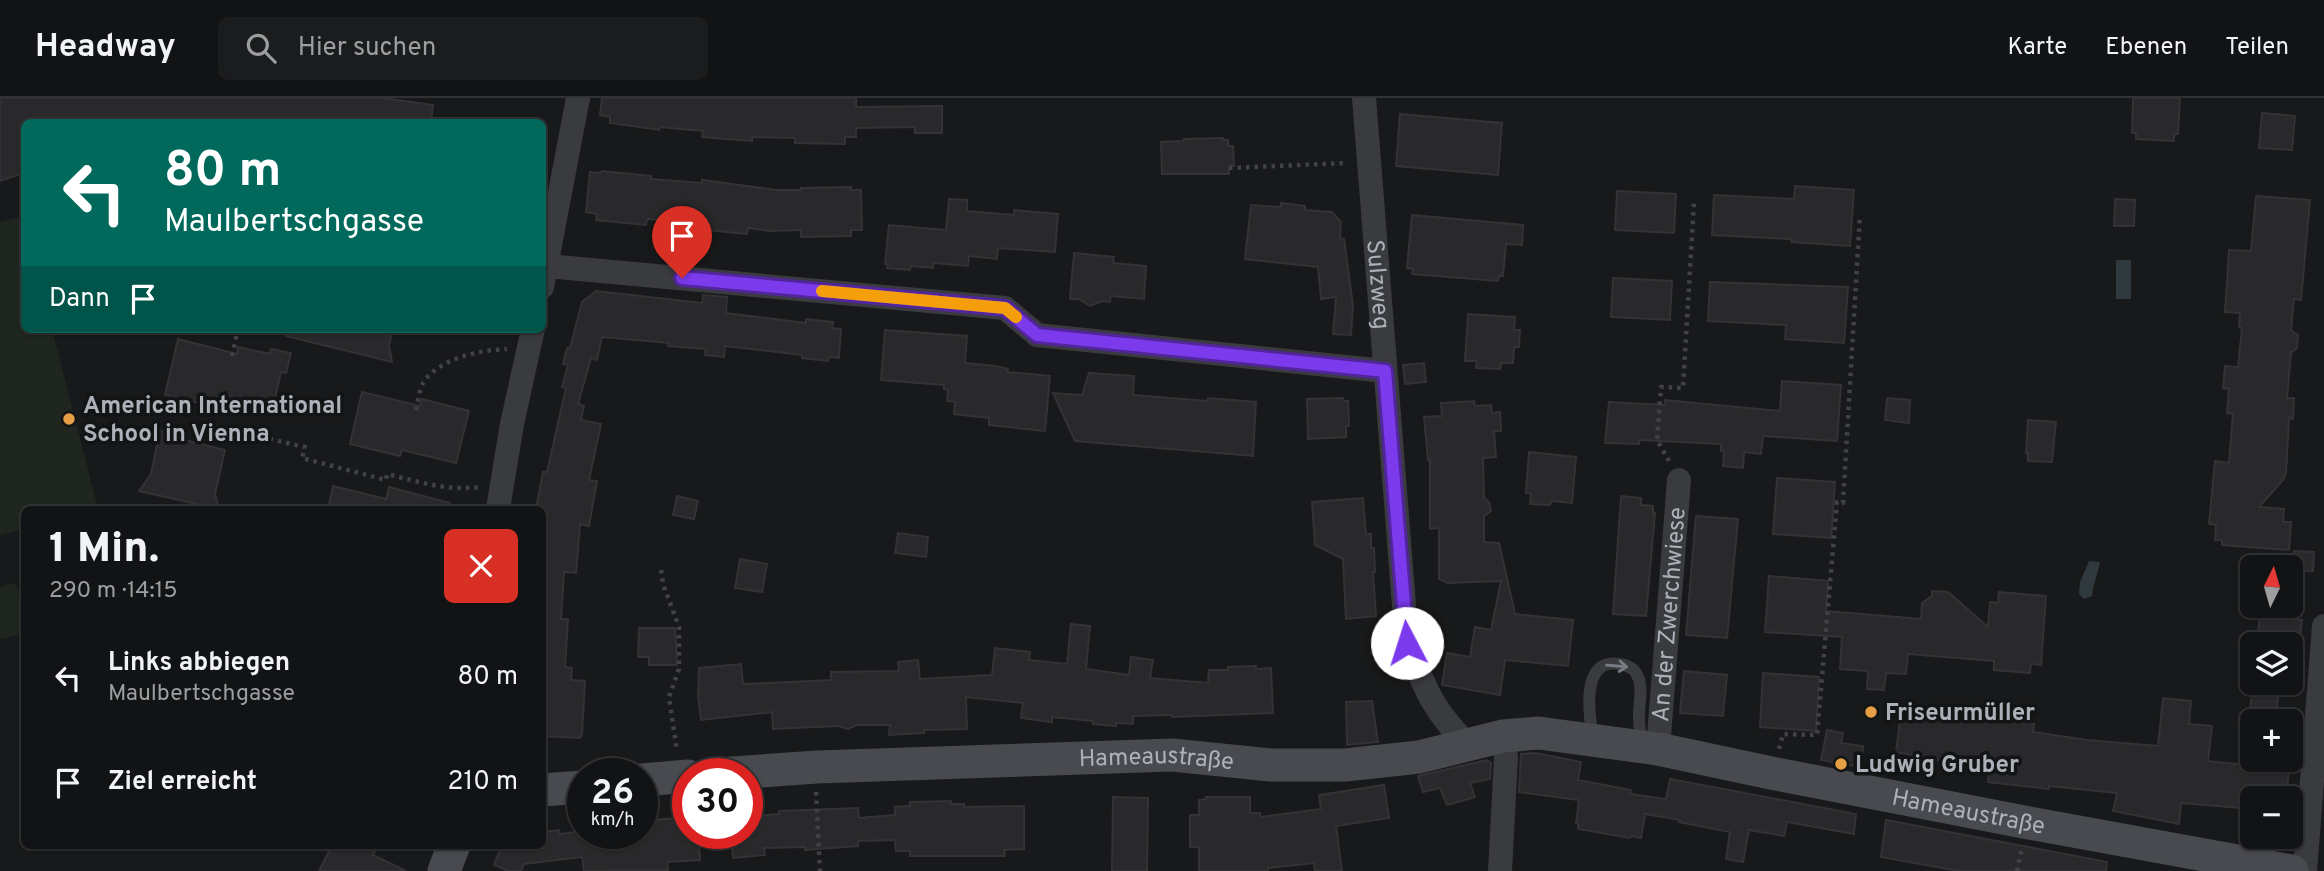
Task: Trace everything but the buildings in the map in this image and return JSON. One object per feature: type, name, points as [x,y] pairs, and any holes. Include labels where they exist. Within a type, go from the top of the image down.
[{"type":"main road","name":"Hameaustraße","points":[[763,771],[1172,755],[1271,765],[1345,765],[1396,761],[1503,736],[1539,733],[1651,748],[2292,871]]},
{"type":"main road","points":[[546,790],[567,788]]},
{"type":"main road","points":[[444,871],[452,849]]},
{"type":"street","points":[[546,271],[578,98]]},
{"type":"street","name":"Sulzweg","points":[[1364,98],[1407,643],[1428,696],[1447,725],[1468,746]]},
{"type":"street","points":[[546,276],[1005,308],[1037,335],[1385,371]]},
{"type":"street","points":[[498,506],[512,424],[531,339]]},
{"type":"street","name":"An der Zwerchwiese","points":[[1651,748],[1679,480]]},
{"type":"street","points":[[2305,871],[2324,626]]},
{"type":"street","points":[[1500,871],[1506,757],[1503,736]]},
{"type":"lane","points":[[1593,739],[1589,700],[1595,674],[1600,667],[1620,664],[1630,667],[1638,675],[1639,720],[1651,748]]},
{"type":"path","points":[[1229,168],[1370,162]]},
{"type":"path","points":[[1679,480],[1657,440],[1661,387],[1683,388],[1694,202]]},
{"type":"path","points":[[1771,773],[1783,734],[1817,735],[1837,502],[1843,503],[1860,215]]},
{"type":"path","points":[[232,356],[237,333]]},
{"type":"path","points":[[416,410],[421,387],[436,369],[478,352],[531,339]]},
{"type":"path","points":[[196,429],[216,434],[226,429],[305,447],[302,458],[386,480],[387,474],[451,489],[502,485]]},
{"type":"path","points":[[662,570],[663,584],[679,627],[679,669],[670,697],[681,758]]},
{"type":"path","points":[[817,767],[820,871]]},
{"type":"shaded area","points":[[21,217],[21,333],[53,333],[97,506],[21,506],[21,530],[0,535],[0,222]]},
{"type":"shaded area","points":[[2116,260],[2131,260],[2131,299],[2116,299]]},
{"type":"shaded area","points":[[2089,561],[2100,562],[2092,596],[2084,599],[2079,594],[2080,582]]},
{"type":"shaded area","points":[[16,583],[21,600],[21,635],[0,639],[0,587]]},
{"type":"slow traffic","points":[[822,291],[1005,308],[1016,317]]},
{"type":"place","name":"American International School in Vienna","points":[[69,419]]},
{"type":"place","name":"Friseurmüller","points":[[1871,712]]},
{"type":"place","name":"Ludwig Gruber","points":[[1841,764]]},
{"type":"route","points":[[682,278],[1005,308],[1037,335],[1385,371],[1407,643]]}]
